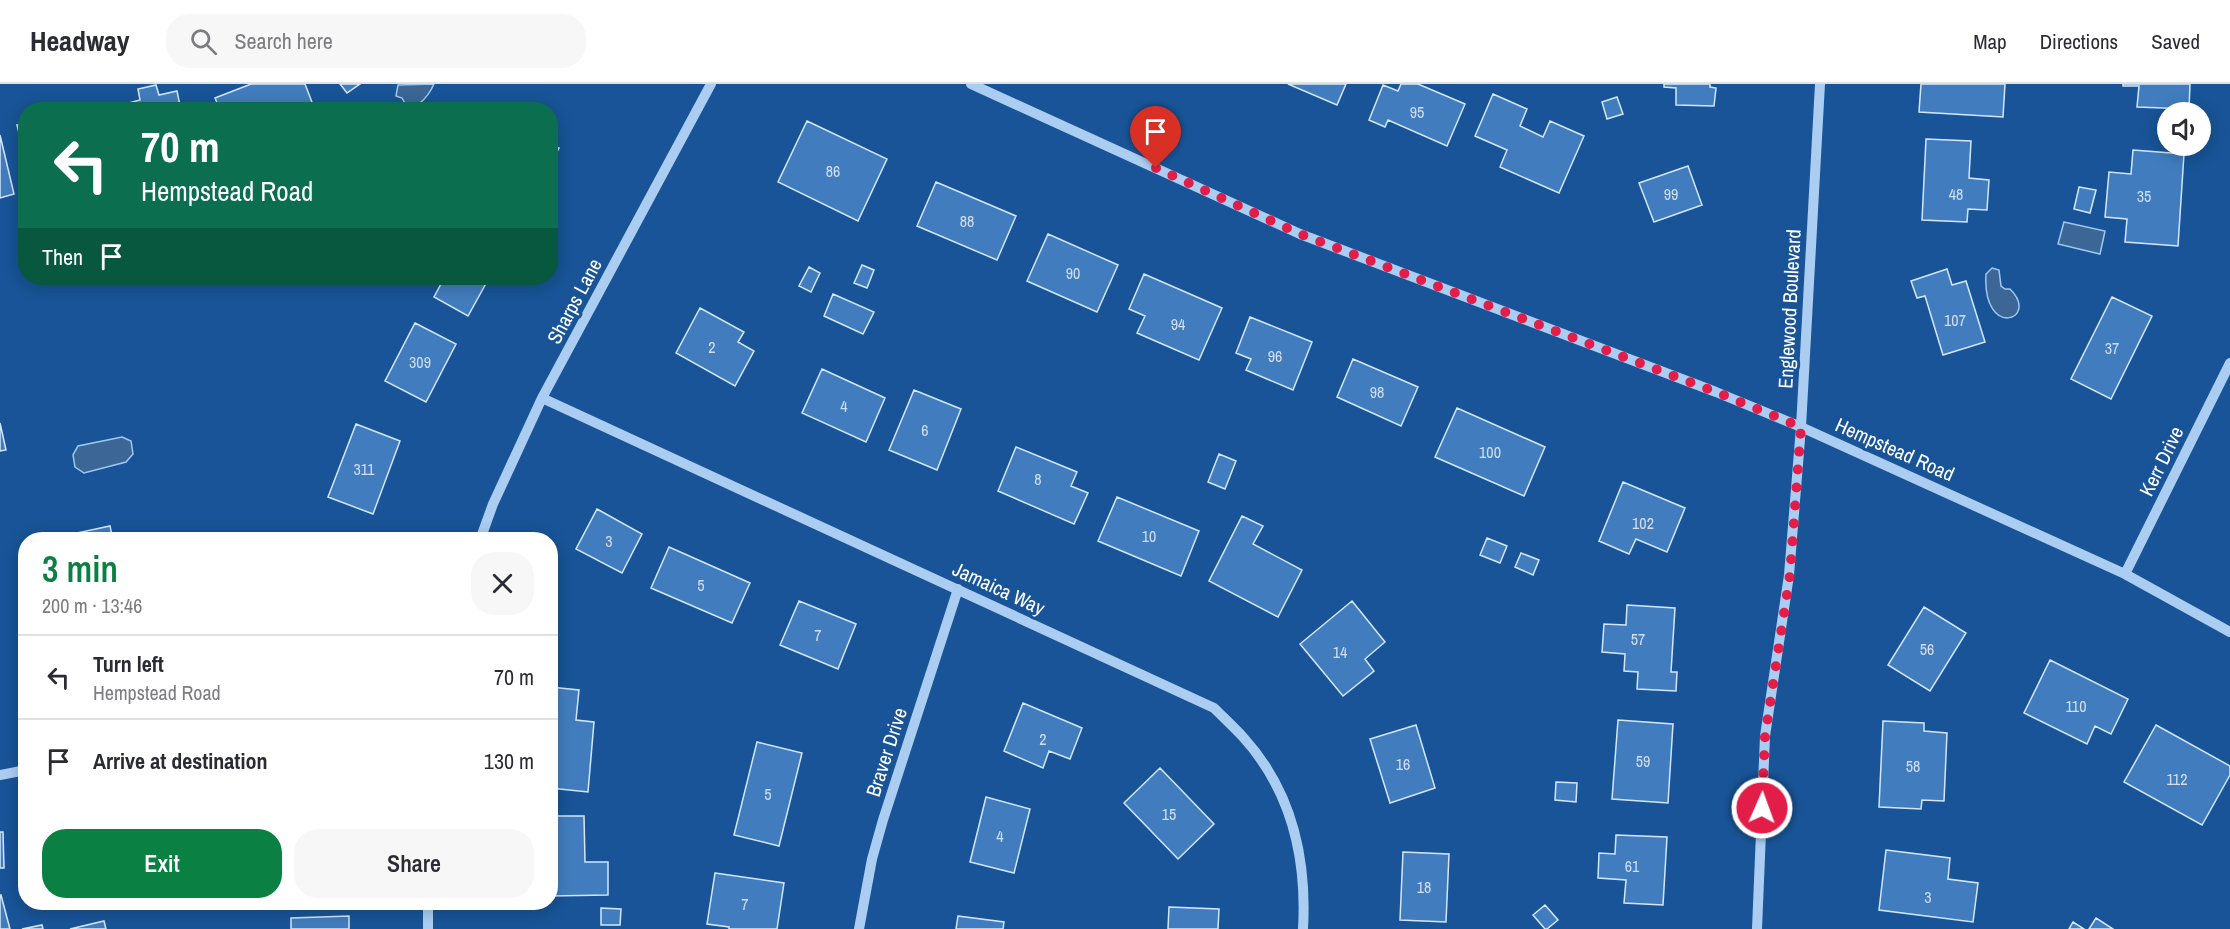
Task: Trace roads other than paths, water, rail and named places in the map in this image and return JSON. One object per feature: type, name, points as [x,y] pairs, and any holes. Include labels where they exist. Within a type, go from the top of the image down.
[{"type":"street","name":"Sharps Lane","points":[[483,532],[493,504],[542,398],[711,84]]},
{"type":"street","name":"Hempstead Road","points":[[971,84],[1300,234],[1716,392],[1801,427],[2125,574],[2230,632]]},
{"type":"street","name":"Englewood Boulevard","points":[[1757,929],[1765,736],[1790,575],[1801,427],[1820,84]]},
{"type":"street","name":"Kerr Drive","points":[[2125,574],[2230,363]]},
{"type":"street","name":"Jamaica Way","points":[[542,398],[1214,708],[1244,738],[1272,775],[1293,822],[1302,863],[1303,929]]},
{"type":"street","name":"Braver Drive","points":[[859,929],[872,859],[883,820],[958,589]]},
{"type":"street","points":[[0,775],[18,772]]},
{"type":"street","points":[[428,910],[428,929]]},
{"type":"water","points":[[434,84],[421,102],[405,102],[396,96],[398,85]]},
{"type":"water","points":[[2064,222],[2105,231],[2100,254],[2058,244]]},
{"type":"water","points":[[1992,268],[1999,270],[2001,286],[2010,289],[2018,300],[2019,309],[2015,315],[2008,318],[2000,316],[1992,309],[1987,295],[1986,274]]},
{"type":"water","points":[[122,437],[131,441],[133,454],[126,462],[84,473],[75,467],[73,455],[78,446]]}]
